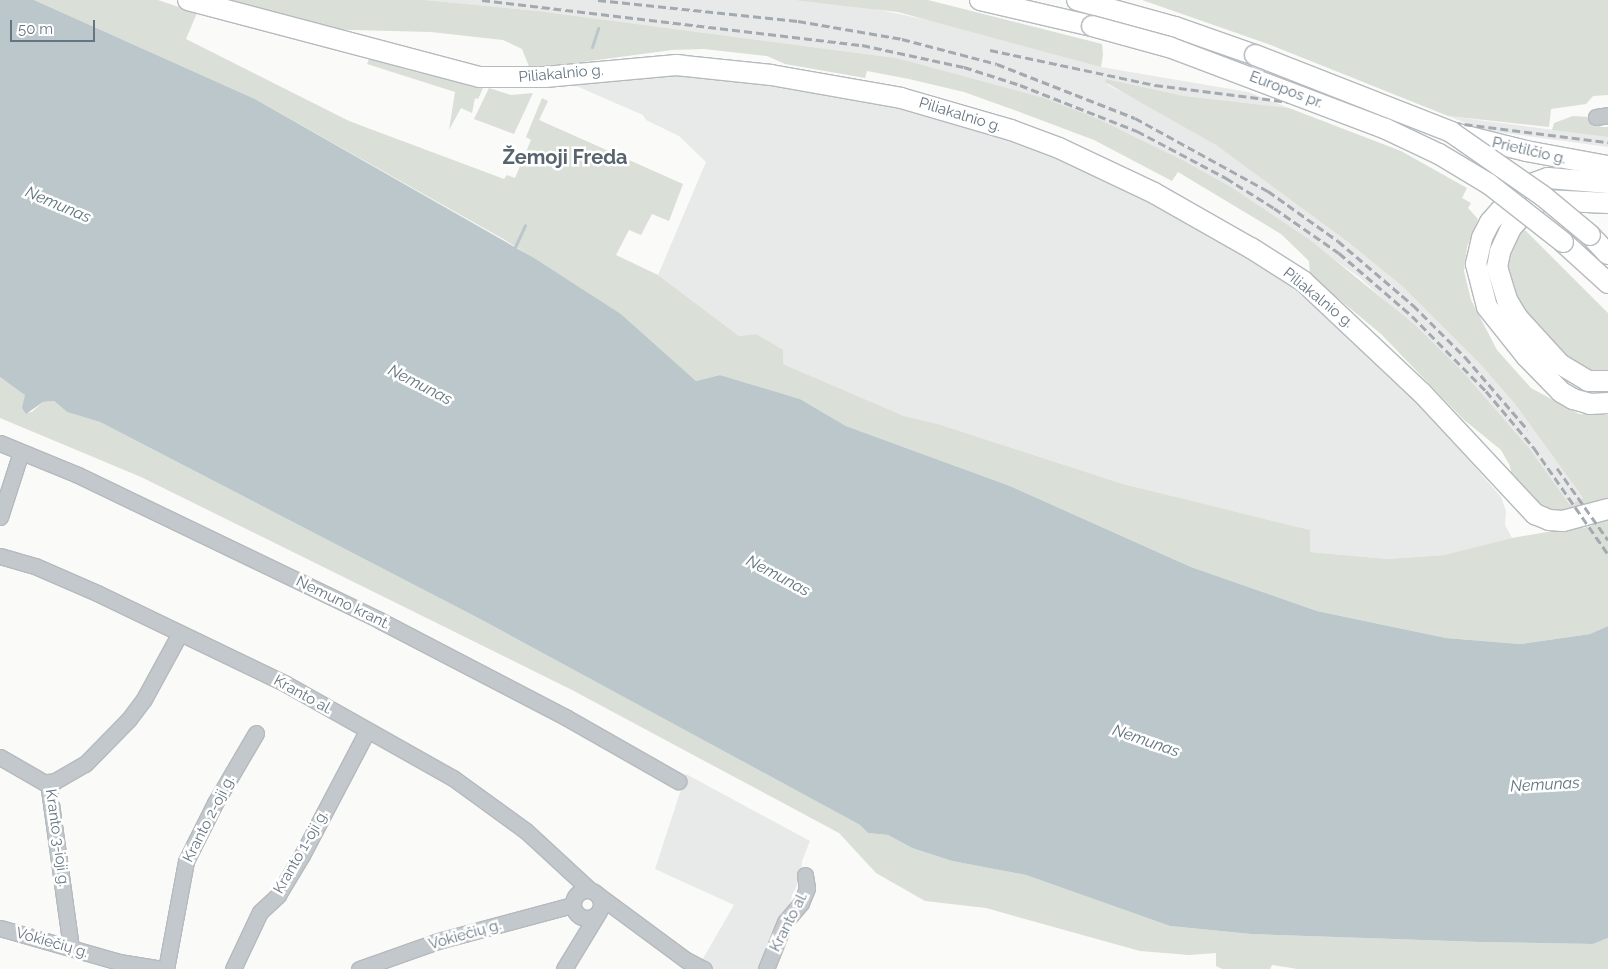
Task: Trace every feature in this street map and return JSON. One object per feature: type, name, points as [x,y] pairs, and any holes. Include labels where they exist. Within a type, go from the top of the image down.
[{"type":"main road","name":"Piliakalnio g.","points":[[188,0],[471,76],[545,77],[676,65],[762,74],[902,98],[1011,130],[1083,158],[1154,193],[1251,248],[1303,281],[1422,393],[1535,514],[1549,520],[1563,521],[1608,509]]},
{"type":"main road","name":"Europos pr.","points":[[980,0],[1092,26],[1194,56],[1386,129],[1439,154],[1489,184],[1563,242],[1607,283]]},
{"type":"main road","name":"Europos pr.","points":[[1077,0],[1175,27],[1254,55],[1451,132],[1543,196],[1590,235],[1608,254]]},
{"type":"main road","name":"Prietilčio g.","points":[[1451,132],[1526,152],[1608,166]]},
{"type":"main road","points":[[1608,183],[1548,178],[1520,188],[1490,222],[1482,238],[1476,264],[1487,307],[1526,356],[1561,392],[1572,400],[1608,403]]},
{"type":"main road","points":[[1608,202],[1543,200],[1528,209],[1511,228],[1500,252],[1497,268],[1507,300],[1518,318],[1560,364],[1588,381],[1608,381]]},
{"type":"street","name":"Nemuno krant.","points":[[0,443],[78,475],[379,620],[559,714],[678,780]]},
{"type":"street","points":[[0,517],[21,452]]},
{"type":"street","name":"Kranto al.","points":[[0,556],[92,590],[286,684],[453,778],[526,831],[590,903]]},
{"type":"street","name":"Kranto 3-ioji g.","points":[[72,948],[48,782],[91,760],[130,719],[157,678],[180,633]]},
{"type":"street","name":"Kranto 1-oji g.","points":[[233,969],[260,912],[278,896],[302,855],[367,731]]},
{"type":"street","name":"Kranto 2-oji g.","points":[[164,969],[186,861],[215,803],[256,733]]},
{"type":"street","points":[[0,757],[38,781],[48,782]]},
{"type":"street","name":"Kranto al.","points":[[766,969],[785,922],[801,903],[807,888],[805,875]]},
{"type":"street","points":[[564,969],[590,903],[616,908],[684,964],[704,969]]},
{"type":"street","name":"Vokiečių g.","points":[[359,969],[438,941],[572,905],[590,903]]},
{"type":"street","name":"Vokiečių g.","points":[[0,928],[119,962],[164,969]]},
{"type":"shaded area","points":[[34,0],[158,0],[197,13],[186,39],[349,121],[504,179],[507,175],[515,178],[531,140],[526,137],[542,98],[548,101],[539,120],[683,184],[669,221],[652,214],[641,235],[629,230],[616,255],[658,275],[739,336],[756,334],[783,350],[783,364],[904,416],[938,424],[1123,484],[1310,530],[1310,552],[1388,559],[1444,555],[1512,538],[1582,526],[1583,528],[1608,520],[1608,626],[1590,634],[1520,644],[1446,638],[1317,611],[1191,567],[1010,486],[846,426],[800,399],[720,375],[696,381],[621,314],[505,240],[255,99]]},
{"type":"shaded area","points":[[199,0],[425,0],[538,11],[896,58],[1044,98],[1098,119],[1182,160],[1231,187],[1310,240],[1415,325],[1464,373],[1530,449],[1570,505],[1583,498],[1515,404],[1481,365],[1402,286],[1348,242],[1216,145],[1105,82],[1106,79],[1185,96],[1289,108],[1401,151],[1467,188],[1462,198],[1471,203],[1468,208],[1478,219],[1467,247],[1464,271],[1471,300],[1497,350],[1531,388],[1579,414],[1608,415],[1608,499],[1593,507],[1567,513],[1544,510],[1513,482],[1510,466],[1501,450],[1463,419],[1381,334],[1310,275],[1309,261],[1281,234],[1178,172],[1172,181],[1094,140],[964,92],[867,71],[865,78],[785,64],[767,56],[704,49],[672,50],[530,69],[522,49],[503,40],[431,32],[312,29]]},
{"type":"shaded area","points":[[425,0],[793,0],[870,8],[962,27],[1101,67],[1248,92],[1289,108],[1185,96],[1106,79],[1108,85],[1172,117],[1216,145],[1348,242],[1402,286],[1481,365],[1515,404],[1583,498],[1570,505],[1530,449],[1464,373],[1359,277],[1231,187],[1129,134],[896,58],[538,11]]},
{"type":"shaded area","points":[[793,0],[928,0],[1102,44],[1101,67],[898,12]]},
{"type":"shaded area","points":[[1142,0],[1608,0],[1608,95],[1593,96],[1586,104],[1551,109],[1549,127],[1448,116],[1268,44]]},
{"type":"shaded area","points":[[369,59],[416,72],[484,86],[478,99],[475,98],[472,113],[461,108],[449,130],[455,92],[367,64]]},
{"type":"shaded area","points":[[661,73],[731,78],[964,118],[1121,183],[1237,250],[1287,283],[1348,336],[1423,407],[1501,497],[1506,511],[1505,525],[1512,538],[1444,555],[1388,559],[1310,552],[1309,530],[1123,484],[938,424],[904,416],[783,364],[782,350],[756,334],[739,336],[658,275],[706,162],[679,136],[646,120],[643,115],[574,85]]},
{"type":"shaded area","points":[[489,88],[511,95],[533,93],[514,134],[474,119]]},
{"type":"shaded area","points":[[1448,116],[1608,137],[1608,147],[1483,130]]},
{"type":"shaded area","points":[[1573,116],[1589,117],[1601,127],[1608,127],[1608,137],[1552,130],[1554,123]]},
{"type":"shaded area","points":[[1522,227],[1608,313],[1608,371],[1593,374],[1574,366],[1520,306],[1506,272],[1508,252]]},
{"type":"shaded area","points":[[0,377],[26,395],[25,413],[32,412],[43,402],[54,401],[67,412],[100,422],[480,619],[860,825],[868,833],[888,835],[912,848],[952,861],[1026,875],[1170,926],[1251,934],[1480,942],[1593,944],[1608,938],[1608,969],[1298,969],[1272,965],[1270,969],[1222,969],[1216,966],[1216,953],[1189,955],[1140,951],[986,908],[925,901],[876,873],[839,833],[572,690],[141,477],[0,418]]},
{"type":"shaded area","points":[[686,774],[810,841],[802,861],[801,875],[763,969],[712,969],[701,962],[734,905],[655,869]]},
{"type":"water","name":"Nemunas","points":[[0,0],[34,0],[255,99],[534,258],[621,314],[696,381],[720,375],[800,399],[846,426],[1010,486],[1191,567],[1317,611],[1446,638],[1520,644],[1590,634],[1608,626],[1608,938],[1593,944],[1480,942],[1251,934],[1170,926],[1026,875],[952,861],[912,848],[888,835],[868,833],[860,825],[480,619],[100,422],[67,412],[54,401],[43,402],[26,414],[22,408],[25,395],[0,377]]},
{"type":"waterway","points":[[592,47],[598,28]]},
{"type":"waterway","points":[[514,249],[525,225]]},
{"type":"railway","points":[[482,0],[862,45],[964,67],[1020,85],[1137,131],[1226,178],[1274,208],[1339,253],[1412,316],[1486,391],[1534,448],[1608,554]]},
{"type":"railway","points":[[598,0],[798,21],[902,39],[997,64],[1135,118],[1268,191],[1338,241],[1413,305],[1465,357],[1528,430]]},
{"type":"railway","points":[[990,50],[1155,85],[1608,142]]},
{"type":"railway","points":[[1557,468],[1608,540]]},
{"type":"district","name":"Žemoji Freda","points":[[565,157]]}]
